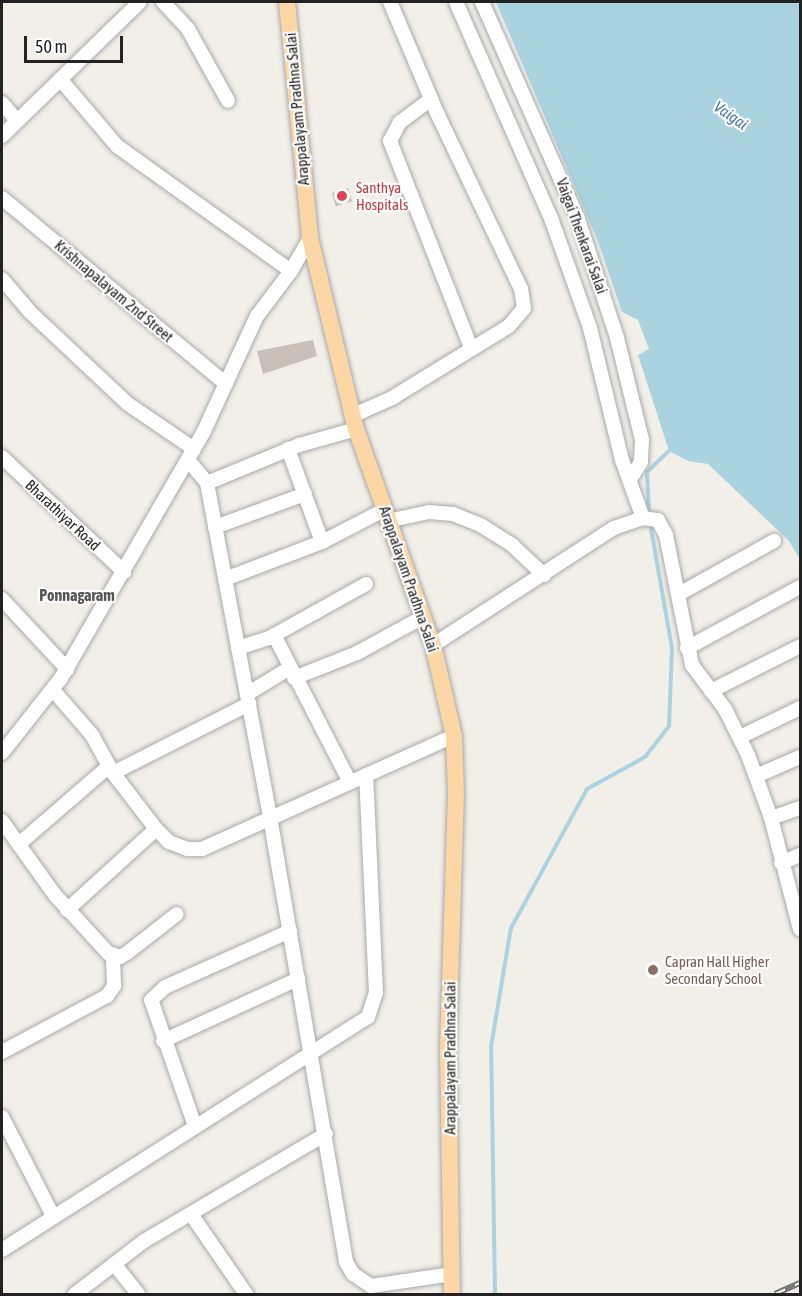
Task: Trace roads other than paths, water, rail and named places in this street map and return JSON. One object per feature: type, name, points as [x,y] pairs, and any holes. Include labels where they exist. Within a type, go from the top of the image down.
[{"type":"main road","name":"Arappalayam Pradhna Salai","points":[[287,2],[310,238],[355,422],[433,645],[454,736],[456,793],[448,1049],[452,1294]]},
{"type":"street","points":[[163,2],[188,29],[228,101]]},
{"type":"street","points":[[207,483],[355,422],[509,326],[519,316],[524,300],[431,99],[390,2]]},
{"type":"street","name":"Vaigai Thenkarai Salai","points":[[456,2],[552,221],[590,328],[622,460],[647,518],[666,535],[679,594],[687,648],[698,676],[711,691],[740,736],[771,818],[781,863],[801,929]]},
{"type":"street","name":"Vaigai Thenkarai Salai","points":[[482,2],[577,216],[617,338],[642,440],[641,462],[631,478]]},
{"type":"street","points":[[2,136],[134,4]]},
{"type":"street","points":[[60,79],[117,146],[291,271]]},
{"type":"street","points":[[431,99],[400,122],[390,141],[471,348]]},
{"type":"street","points":[[2,103],[17,121]]},
{"type":"street","name":"Krishnapalayam 2nd Street","points":[[2,198],[226,384]]},
{"type":"street","points":[[2,753],[67,669],[191,454],[257,316],[291,271],[310,238]]},
{"type":"street","points":[[2,279],[30,312],[128,404],[191,454],[207,483],[270,817],[326,1134],[346,1262],[353,1274],[371,1286],[452,1274]]},
{"type":"street","points":[[288,449],[322,542]]},
{"type":"street","name":"Bharathiyar Road","points":[[2,457],[124,572]]},
{"type":"street","points":[[215,527],[305,494]]},
{"type":"street","points":[[225,579],[386,516],[429,512],[453,514],[482,526],[512,545],[544,574]]},
{"type":"street","points":[[433,645],[614,528],[647,518]]},
{"type":"street","points":[[679,594],[774,542]]},
{"type":"street","points":[[238,648],[274,635],[366,584]]},
{"type":"street","points":[[687,648],[801,587]]},
{"type":"street","points":[[2,599],[67,669]]},
{"type":"street","points":[[19,844],[111,770],[248,699],[292,673],[357,653],[423,617]]},
{"type":"street","points":[[274,635],[350,782]]},
{"type":"street","points":[[711,691],[801,646]]},
{"type":"street","points":[[53,690],[92,735],[111,770],[156,829],[180,847],[201,849],[454,736]]},
{"type":"street","points":[[740,736],[801,708]]},
{"type":"street","points":[[756,776],[801,757]]},
{"type":"street","points":[[2,1250],[311,1053],[357,1027],[374,1007],[366,775]]},
{"type":"street","points":[[771,818],[801,808]]},
{"type":"street","points":[[2,821],[68,910],[113,956],[114,986],[107,996],[2,1052]]},
{"type":"street","points":[[68,910],[156,829]]},
{"type":"street","points":[[781,863],[801,855]]},
{"type":"street","points":[[113,956],[127,953],[177,914]]},
{"type":"street","points":[[195,1126],[151,1006],[154,995],[290,931]]},
{"type":"street","points":[[164,1041],[298,979]]},
{"type":"street","points":[[2,1117],[53,1216]]},
{"type":"street","points":[[75,1294],[144,1241],[326,1134]]},
{"type":"street","points":[[191,1214],[246,1294]]},
{"type":"street","points":[[114,1264],[138,1294]]},
{"type":"water","name":"Vaigai","points":[[496,2],[800,2],[800,559],[788,540],[708,464],[688,461],[669,451],[638,355],[649,349],[638,320],[622,312],[599,244]]},
{"type":"waterway","points":[[649,515],[647,472],[669,451]]},
{"type":"waterway","points":[[495,1294],[491,1047],[511,928],[587,789],[645,757],[669,726],[672,648],[650,523]]},
{"type":"railway","points":[[775,1294],[800,1283]]},
{"type":"place","name":"Santhya Hospitals","points":[[342,196]]},
{"type":"place","name":"Capran Hall Higher Secondary School","points":[[653,970]]},
{"type":"district","name":"Ponnagaram","points":[[77,595]]}]
